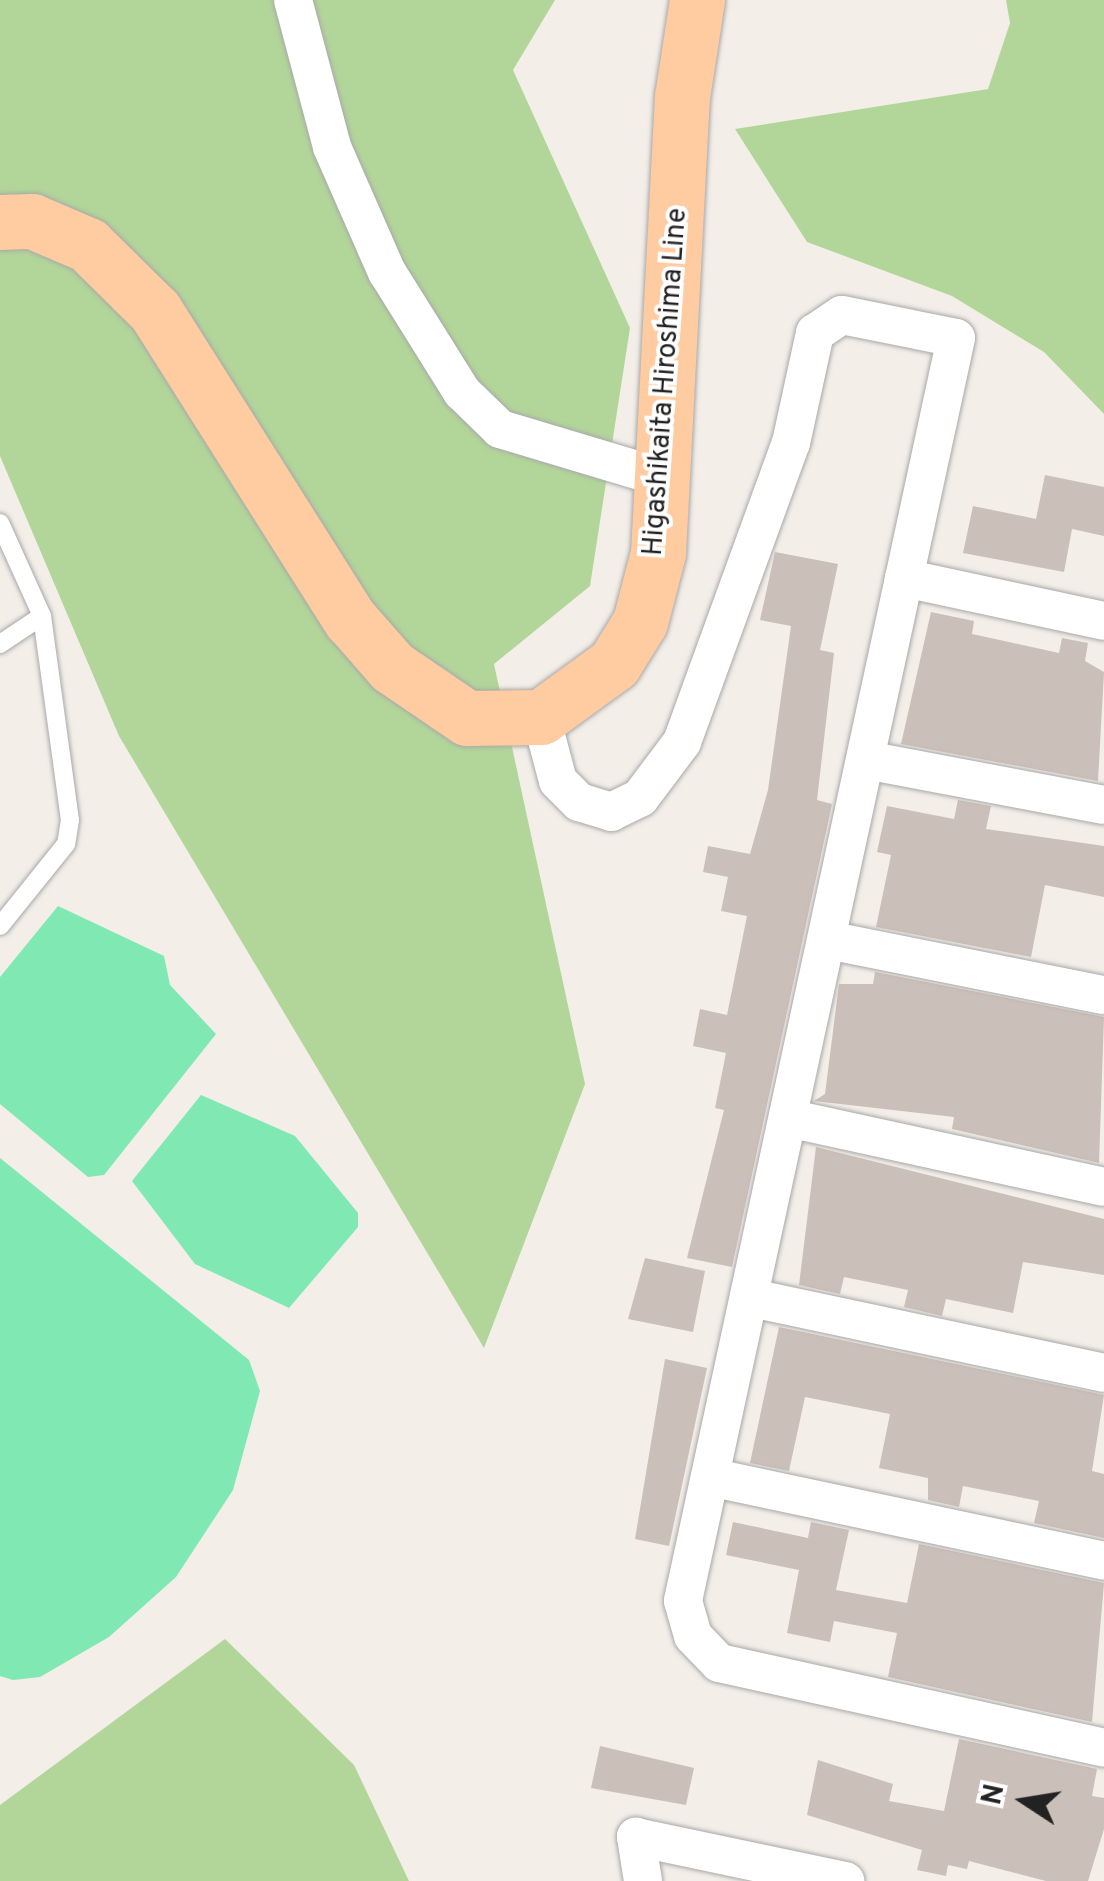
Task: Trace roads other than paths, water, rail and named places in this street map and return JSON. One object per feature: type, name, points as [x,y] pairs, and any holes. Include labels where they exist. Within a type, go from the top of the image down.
[{"type":"main road","name":"Higashikaita Hiroshima Line","points":[[541,717],[614,664],[640,622],[658,553],[682,97],[696,0]]},
{"type":"main road","points":[[0,222],[32,222],[88,245],[155,311],[350,619],[392,667],[466,718],[541,717]]},
{"type":"street","points":[[293,0],[332,147],[387,272],[462,392],[500,429],[664,478]]},
{"type":"street","points":[[541,717],[558,780],[580,802],[611,812],[640,798],[682,742],[791,444],[815,332],[842,315],[956,338],[684,1602],[693,1636],[720,1662],[1104,1748]]},
{"type":"street","points":[[904,578],[1104,621]]},
{"type":"street","points":[[866,760],[1104,806]]},
{"type":"street","points":[[828,940],[1104,995]]},
{"type":"street","points":[[788,1118],[1104,1187]]},
{"type":"street","points":[[752,1298],[1104,1372]]},
{"type":"street","points":[[710,1477],[1104,1561]]},
{"type":"street","points":[[642,1881],[636,1837],[845,1881]]},
{"type":"lane","points":[[0,522],[42,616],[70,820],[66,844],[0,926]]},
{"type":"lane","points":[[0,644],[42,616]]}]
